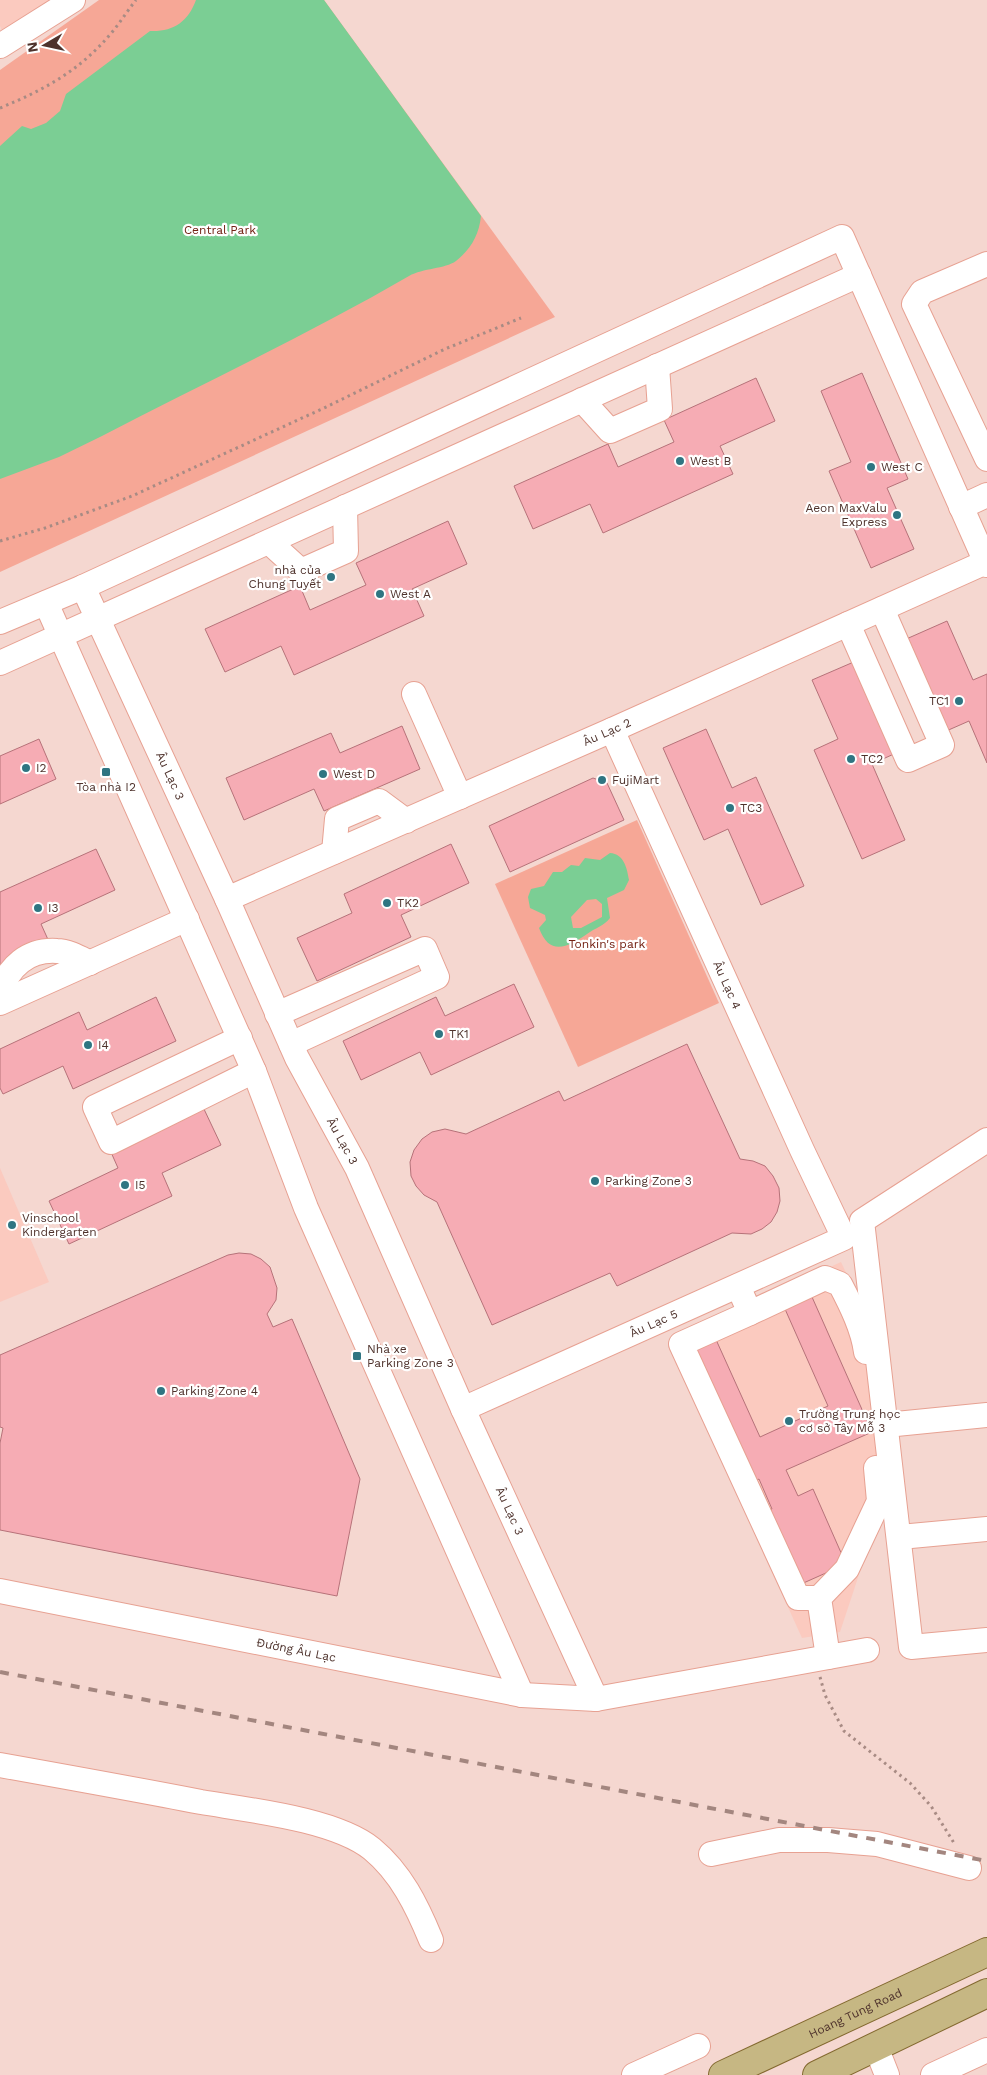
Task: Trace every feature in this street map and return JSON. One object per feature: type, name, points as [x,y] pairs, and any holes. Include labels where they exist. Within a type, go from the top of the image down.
[{"type":"main road","name":"Hoang Tung Road","points":[[723,2075],[987,1952]]},
{"type":"main road","points":[[817,2075],[987,1993]]},
{"type":"street","points":[[0,46],[73,0]]},
{"type":"street","points":[[0,622],[83,587],[842,237],[986,564]]},
{"type":"street","points":[[987,264],[922,292],[914,304],[987,459]]},
{"type":"street","points":[[0,663],[859,275]]},
{"type":"street","points":[[582,400],[610,431],[660,410],[657,366]]},
{"type":"street","points":[[961,507],[987,495]]},
{"type":"street","points":[[269,542],[301,571],[346,551],[345,507]]},
{"type":"street","name":"Âu Lạc 2","points":[[227,899],[986,564]]},
{"type":"street","name":"Âu Lạc 3","points":[[83,587],[227,899],[291,1044],[358,1168],[463,1409],[596,1699]]},
{"type":"street","points":[[46,603],[240,1038],[302,1200],[522,1695]]},
{"type":"street","points":[[848,624],[908,760],[942,745],[882,609]]},
{"type":"street","points":[[414,694],[460,797]]},
{"type":"street","name":"Âu Lạc 4","points":[[612,730],[794,1133],[844,1238]]},
{"type":"street","points":[[0,1003],[187,919]]},
{"type":"street","points":[[277,1014],[425,949],[437,977],[291,1044]]},
{"type":"street","points":[[0,993],[3,983],[14,966],[37,954],[58,951],[90,963]]},
{"type":"street","points":[[240,1038],[95,1107],[111,1142],[254,1071]]},
{"type":"street","points":[[987,1140],[862,1221],[900,1537],[911,1647],[987,1640]]},
{"type":"street","name":"Âu Lạc 5","points":[[463,1409],[844,1238]]},
{"type":"street","points":[[818,1662],[819,1598],[847,1569],[879,1501],[864,1342],[851,1305],[840,1284],[825,1278],[681,1344],[798,1598],[819,1598]]},
{"type":"street","points":[[738,1286],[750,1313]]},
{"type":"street","points":[[886,1425],[987,1415]]},
{"type":"street","points":[[900,1537],[987,1529]]},
{"type":"street","name":"Đường Âu Lạc","points":[[0,1591],[522,1695],[596,1699],[818,1662],[867,1650]]},
{"type":"street","points":[[0,1765],[266,1813],[346,1834],[371,1848],[397,1875],[417,1906],[431,1940]]},
{"type":"street","points":[[711,1854],[779,1840],[828,1840],[877,1844],[963,1858]]},
{"type":"street","points":[[634,2075],[698,2046]]},
{"type":"street","points":[[876,2047],[887,2075]]},
{"type":"street","points":[[932,2075],[987,2050]]},
{"type":"path","points":[[0,108],[32,96],[76,69],[113,31],[136,0]]},
{"type":"path","points":[[0,541],[45,528],[132,496],[324,408],[445,349],[521,318]]},
{"type":"path","points":[[818,1662],[825,1695],[844,1731],[910,1783],[931,1806],[963,1858]]},
{"type":"shaded area","points":[[0,0],[53,0],[4,35],[0,26]]},
{"type":"shaded area","name":"Central Park","points":[[196,0],[324,0],[481,216],[476,235],[466,252],[451,264],[415,273],[295,338],[102,436],[59,457],[0,479],[0,146],[22,126],[31,129],[46,123],[60,111],[66,94],[150,31],[166,30],[179,24],[189,14]]},
{"type":"shaded area","points":[[610,853],[619,856],[626,866],[629,880],[624,890],[607,898],[610,918],[602,925],[567,945],[554,946],[543,937],[539,928],[546,920],[545,915],[530,908],[528,897],[531,889],[544,886],[553,872],[562,872],[571,865],[579,866],[585,858],[600,860]],"holes":[[[596,899],[602,904],[602,917],[581,928],[573,928],[571,917],[587,900]]]},
{"type":"shaded area","name":"Vinschool Kindergarten","points":[[0,1168],[49,1282],[0,1302]]},
{"type":"shaded area","name":"Trường Trung học cơ sở Tây Mỗ 3","points":[[841,1262],[858,1298],[866,1340],[884,1499],[840,1632],[802,1638],[668,1342]]},
{"type":"green space","name":"Central Park","points":[[99,0],[324,0],[555,317],[0,572],[0,70]]},
{"type":"green space","name":"Tonkin's park","points":[[637,820],[719,1003],[578,1067],[495,884]]},
{"type":"building","name":"West C","points":[[862,373],[908,479],[887,488],[914,549],[871,568],[829,471],[851,462],[821,391]]},
{"type":"building","name":"West B","points":[[756,378],[775,421],[720,446],[733,474],[603,533],[590,504],[533,529],[514,486],[608,444],[618,467],[674,442],[664,420]]},
{"type":"building","name":"West A","points":[[448,521],[467,564],[412,589],[424,616],[294,675],[281,646],[225,672],[205,629],[300,586],[310,610],[366,585],[356,563]]},
{"type":"building","name":"TC1","points":[[947,621],[973,680],[987,674],[987,763],[969,721],[944,732],[904,640]]},
{"type":"building","name":"TC2","points":[[856,661],[896,753],[872,764],[905,840],[862,859],[814,750],[838,739],[812,680]]},
{"type":"building","name":"West D","points":[[402,726],[420,769],[324,811],[314,789],[244,820],[226,778],[331,733],[340,753]]},
{"type":"building","name":"TC3","points":[[706,729],[732,788],[756,777],[804,886],[761,905],[728,829],[704,840],[663,748]]},
{"type":"building","name":"I2","points":[[39,739],[56,779],[0,804],[0,756]]},
{"type":"building","points":[[593,778],[607,783],[624,820],[510,872],[489,826]]},
{"type":"building","name":"TK2","points":[[451,844],[469,883],[401,915],[411,937],[317,981],[297,938],[352,913],[344,894]]},
{"type":"building","name":"I3","points":[[96,849],[115,890],[41,924],[50,944],[0,966],[0,892]]},
{"type":"building","name":"TK1","points":[[514,984],[534,1027],[431,1075],[420,1052],[361,1080],[343,1041],[436,997],[445,1016]]},
{"type":"building","name":"I4","points":[[156,997],[176,1041],[73,1089],[63,1066],[3,1094],[0,1088],[0,1049],[79,1012],[87,1030]]},
{"type":"building","name":"Parking Zone 3","points":[[687,1044],[740,1159],[753,1161],[765,1166],[779,1188],[780,1201],[777,1212],[771,1222],[751,1234],[732,1233],[617,1286],[610,1273],[492,1325],[437,1202],[424,1195],[416,1186],[411,1176],[410,1162],[414,1150],[422,1139],[432,1132],[445,1129],[466,1134],[559,1091],[564,1101]]},
{"type":"building","name":"I5","points":[[203,1107],[221,1145],[162,1173],[172,1196],[69,1244],[49,1201],[118,1168],[110,1150]]},
{"type":"building","name":"Parking Zone 4","points":[[239,1253],[251,1254],[261,1259],[270,1267],[277,1288],[276,1300],[267,1314],[273,1327],[292,1319],[360,1479],[337,1596],[0,1530],[0,1443],[3,1428],[0,1427],[0,1355],[228,1255]]},
{"type":"building","points":[[808,1288],[872,1432],[786,1470],[798,1496],[813,1489],[846,1564],[799,1585],[766,1512],[772,1509],[759,1479],[752,1483],[690,1344],[713,1333],[760,1437],[828,1406],[781,1300]]},
{"type":"railway","points":[[0,1672],[987,1861]]},
{"type":"place","name":"West B","points":[[680,461]]},
{"type":"place","name":"West C","points":[[871,467]]},
{"type":"place","name":"Aeon MaxValu Express","points":[[897,515]]},
{"type":"place","name":"nhà của Chung Tuyết","points":[[331,577]]},
{"type":"place","name":"West A","points":[[380,594]]},
{"type":"place","name":"TC1","points":[[959,701]]},
{"type":"place","name":"TC2","points":[[851,759]]},
{"type":"place","name":"I2","points":[[26,768]]},
{"type":"place","name":"Tòa nhà I2","points":[[106,772]]},
{"type":"place","name":"West D","points":[[323,774]]},
{"type":"place","name":"FujiMart","points":[[602,780]]},
{"type":"place","name":"TC3","points":[[730,808]]},
{"type":"place","name":"TK2","points":[[387,903]]},
{"type":"place","name":"I3","points":[[38,908]]},
{"type":"place","name":"TK1","points":[[439,1034]]},
{"type":"place","name":"I4","points":[[88,1045]]},
{"type":"place","name":"Parking Zone 3","points":[[595,1181]]},
{"type":"place","name":"I5","points":[[125,1185]]},
{"type":"place","name":"Vinschool Kindergarten","points":[[12,1225]]},
{"type":"place","name":"Nhà xe Parking Zone 3","points":[[357,1356]]},
{"type":"place","name":"Parking Zone 4","points":[[161,1391]]},
{"type":"place","name":"Trường Trung học cơ sở Tây Mỗ 3","points":[[789,1421]]}]
